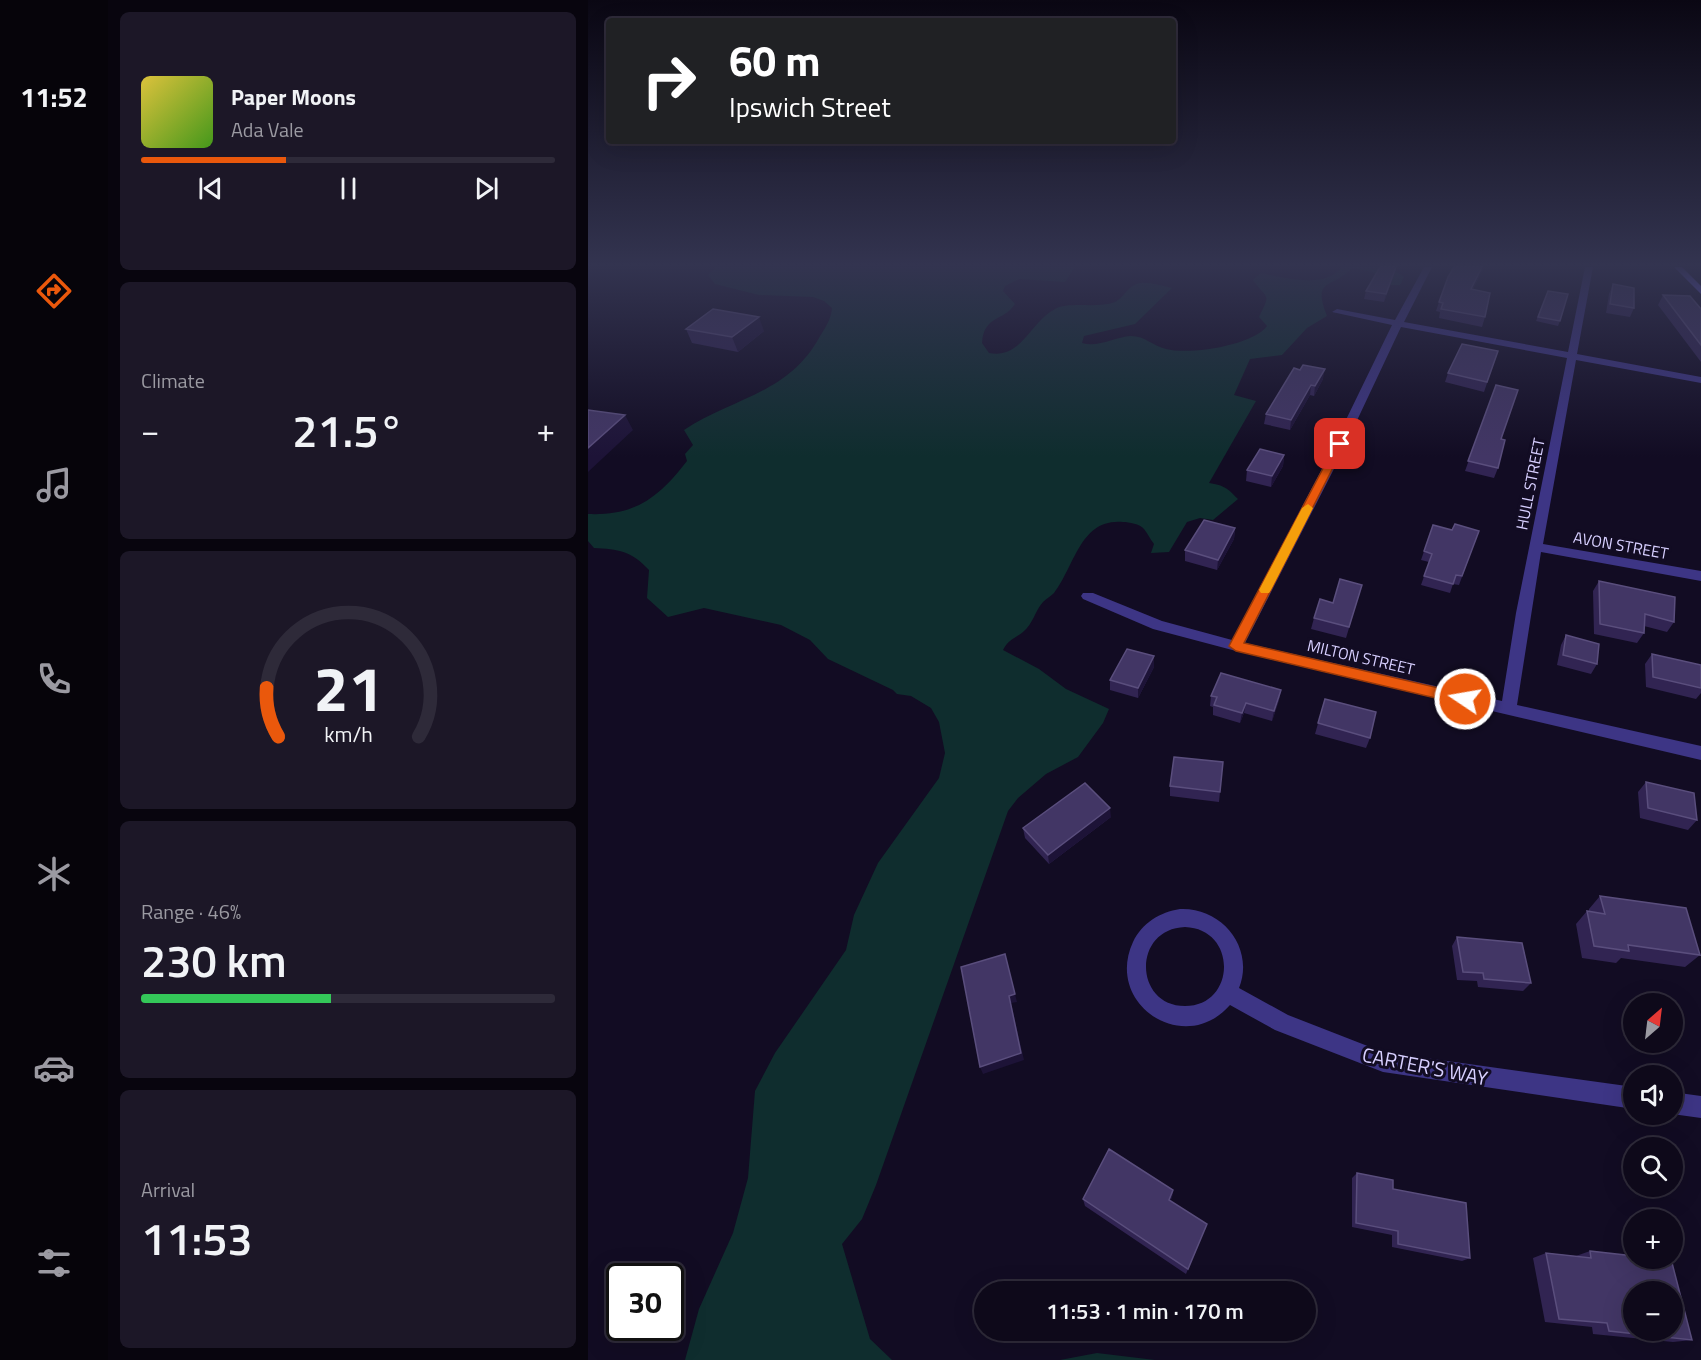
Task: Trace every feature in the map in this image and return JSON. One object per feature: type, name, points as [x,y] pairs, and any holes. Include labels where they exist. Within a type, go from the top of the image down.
[{"type":"street","points":[[1236,646],[1330,465],[1395,330]]},
{"type":"street","points":[[1433,330],[1701,380]]},
{"type":"street","name":"HULL STREET","points":[[1509,709],[1535,547],[1576,330]]},
{"type":"street","name":"AVON STREET","points":[[1535,547],[1701,576]]},
{"type":"street","name":"MILTON STREET","points":[[1088,596],[1158,625],[1236,646],[1701,753]]},
{"type":"street","points":[[1180,918],[1210,925],[1222,935],[1231,948],[1235,963],[1235,978],[1229,993],[1218,1006],[1203,1014],[1185,1016],[1167,1013],[1152,1003],[1141,989],[1136,964],[1142,941],[1152,929],[1180,918]]},
{"type":"street","name":"CARTER'S WAY","points":[[1229,993],[1282,1023],[1383,1062],[1623,1096]]},
{"type":"street","points":[[1683,1105],[1701,1107]]},
{"type":"green space","points":[[823,330],[985,330],[982,343],[989,353],[1000,353],[1010,351],[1032,330],[1108,330],[1084,336],[1082,343],[1094,344],[1131,336],[1166,349],[1189,351],[1235,344],[1262,330],[1305,330],[1282,355],[1250,359],[1234,395],[1256,401],[1209,483],[1225,488],[1238,499],[1213,520],[1200,518],[1187,522],[1169,552],[1151,553],[1154,544],[1144,529],[1137,525],[1125,522],[1109,523],[1097,528],[1080,546],[1054,593],[1040,606],[1026,629],[1010,641],[1003,650],[1039,669],[1066,689],[1109,709],[1103,723],[1078,757],[1046,774],[1018,798],[1008,811],[876,1185],[862,1219],[842,1244],[870,1339],[892,1360],[685,1360],[699,1309],[733,1233],[748,1178],[755,1091],[775,1053],[846,950],[854,915],[878,863],[939,778],[945,753],[939,722],[931,708],[911,696],[897,694],[828,659],[810,640],[781,625],[704,608],[668,617],[647,598],[649,570],[643,564],[624,552],[594,548],[588,541],[588,514],[620,512],[645,502],[656,494],[687,461],[685,454],[693,445],[684,430],[758,393],[792,372]]},
{"type":"green space","points":[[1097,1353],[1155,1360],[1060,1360]]},
{"type":"building","points":[[694,330],[741,330],[732,337]]},
{"type":"building","points":[[1690,330],[1701,330],[1701,345]]},
{"type":"building","points":[[1462,344],[1498,351],[1487,382],[1448,373]]},
{"type":"building","points":[[1303,365],[1325,369],[1315,386],[1311,385],[1291,420],[1266,414],[1294,368],[1300,370]]},
{"type":"building","points":[[1496,385],[1518,390],[1501,439],[1505,440],[1498,468],[1468,461]]},
{"type":"building","points":[[588,410],[625,415],[588,448]]},
{"type":"building","points":[[1260,449],[1284,455],[1272,476],[1247,470]]},
{"type":"building","points":[[1204,520],[1235,528],[1218,560],[1185,550]]},
{"type":"building","points":[[1455,524],[1479,531],[1462,576],[1456,575],[1453,584],[1424,576],[1432,554],[1424,551],[1433,525],[1452,530]]},
{"type":"building","points":[[1340,579],[1362,585],[1349,627],[1314,618],[1320,599],[1333,603]]},
{"type":"building","points":[[1599,581],[1675,597],[1674,622],[1645,614],[1644,633],[1600,624]]},
{"type":"building","points":[[1566,635],[1599,644],[1597,664],[1563,655]]},
{"type":"building","points":[[1127,649],[1154,656],[1138,688],[1110,680]]},
{"type":"building","points":[[1652,654],[1701,665],[1701,688],[1653,677]]},
{"type":"building","points":[[1221,673],[1281,690],[1274,711],[1246,703],[1242,713],[1214,705],[1217,697],[1211,696]]},
{"type":"building","points":[[1325,699],[1376,712],[1370,738],[1318,723]]},
{"type":"building","points":[[1174,757],[1223,762],[1220,792],[1170,786]]},
{"type":"building","points":[[1646,782],[1694,793],[1697,820],[1648,808]]},
{"type":"building","points":[[1085,783],[1110,808],[1048,855],[1023,828]]},
{"type":"building","points":[[1600,896],[1686,908],[1700,955],[1628,945],[1629,951],[1594,946],[1587,911],[1605,914]]},
{"type":"building","points":[[1457,937],[1522,943],[1531,983],[1484,979],[1483,973],[1463,972]]},
{"type":"building","points":[[1005,954],[1015,994],[1009,996],[1021,1053],[980,1067],[961,967]]},
{"type":"building","points":[[1109,1149],[1173,1190],[1169,1200],[1207,1224],[1188,1269],[1083,1199]]},
{"type":"building","points":[[1357,1173],[1393,1180],[1393,1189],[1466,1203],[1470,1258],[1398,1244],[1398,1231],[1356,1223]]},
{"type":"building","points":[[1590,1251],[1623,1255],[1623,1269],[1674,1269],[1677,1281],[1623,1281],[1623,1333],[1609,1331],[1607,1323],[1559,1319],[1546,1253],[1591,1258]]},
{"type":"building","points":[[1683,1305],[1692,1340],[1683,1339]]},
{"type":"slow traffic","points":[[1265,590],[1308,508]]},
{"type":"route","points":[[1340,444],[1236,646],[1465,699]]}]
